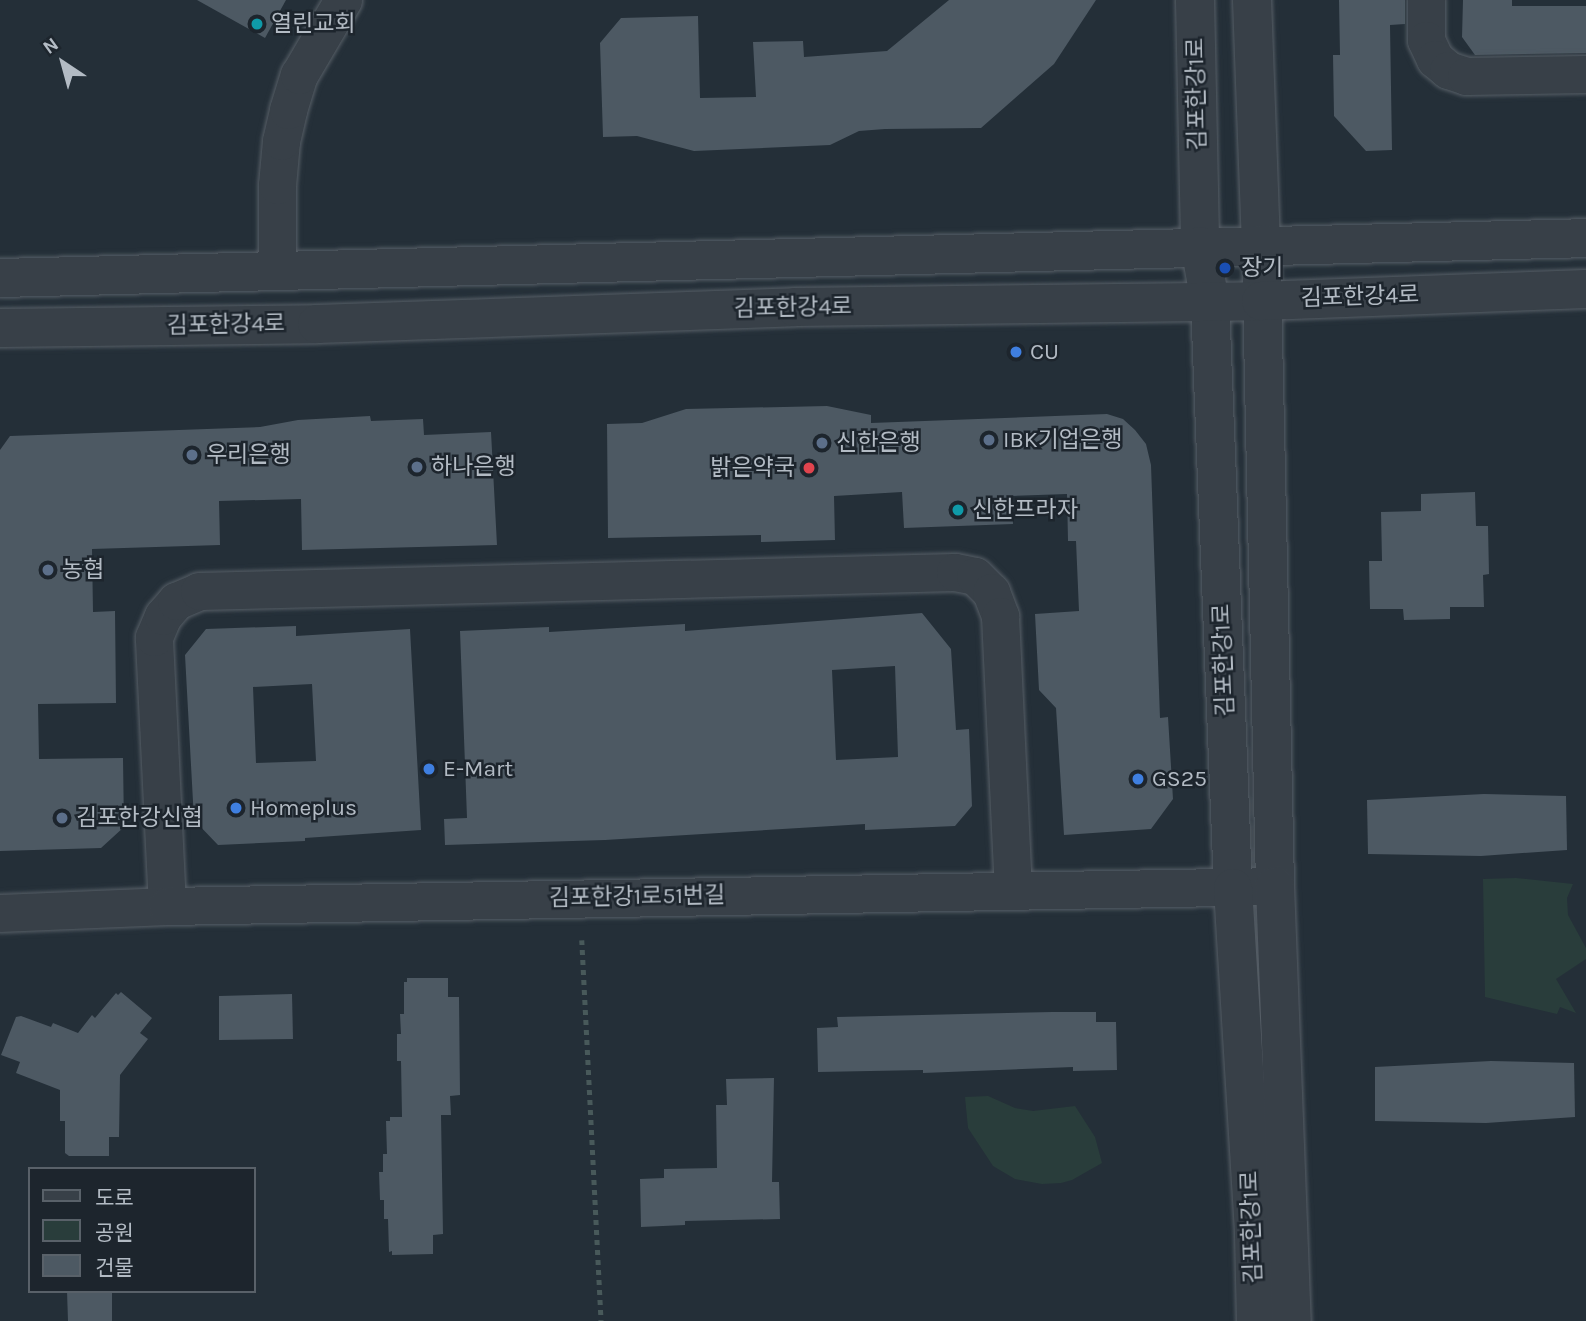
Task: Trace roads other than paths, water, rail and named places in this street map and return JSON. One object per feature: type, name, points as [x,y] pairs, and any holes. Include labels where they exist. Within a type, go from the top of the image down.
[{"type":"street","points":[[277,269],[277,185],[286,121],[299,75],[342,0]]},
{"type":"street","name":"김포한강1로","points":[[1195,0],[1200,246],[1210,302],[1233,888],[1254,1233],[1255,1321]]},
{"type":"street","name":"김포한강1로","points":[[1252,0],[1261,244],[1275,886],[1292,1321]]},
{"type":"street","points":[[1426,0],[1426,40],[1435,59],[1448,70],[1466,76],[1586,74]]},
{"type":"street","points":[[0,278],[1586,237]]},
{"type":"street","name":"김포한강4로","points":[[0,328],[331,323],[795,307],[1261,301],[1586,289]]},
{"type":"street","points":[[167,906],[154,636],[163,616],[177,601],[199,592],[955,572],[975,576],[991,592],[1000,616],[1013,891]]},
{"type":"street","name":"김포한강1로51번길","points":[[0,913],[167,906],[1275,886]]},
{"type":"place","name":"열린교회","points":[[257,24]]},
{"type":"place","name":"장기","points":[[1225,268]]},
{"type":"place","name":"CU","points":[[1016,352]]},
{"type":"place","name":"IBK기업은행","points":[[989,440]]},
{"type":"place","name":"신한은행","points":[[822,443]]},
{"type":"place","name":"우리은행","points":[[192,455]]},
{"type":"place","name":"하나은행","points":[[417,467]]},
{"type":"place","name":"밝은약국","points":[[809,468]]},
{"type":"place","name":"신한프라자","points":[[958,510]]},
{"type":"place","name":"농협","points":[[48,570]]},
{"type":"place","name":"E-Mart","points":[[429,769]]},
{"type":"place","name":"GS25","points":[[1138,779]]},
{"type":"place","name":"Homeplus","points":[[236,808]]},
{"type":"place","name":"김포한강신협","points":[[62,818]]}]
